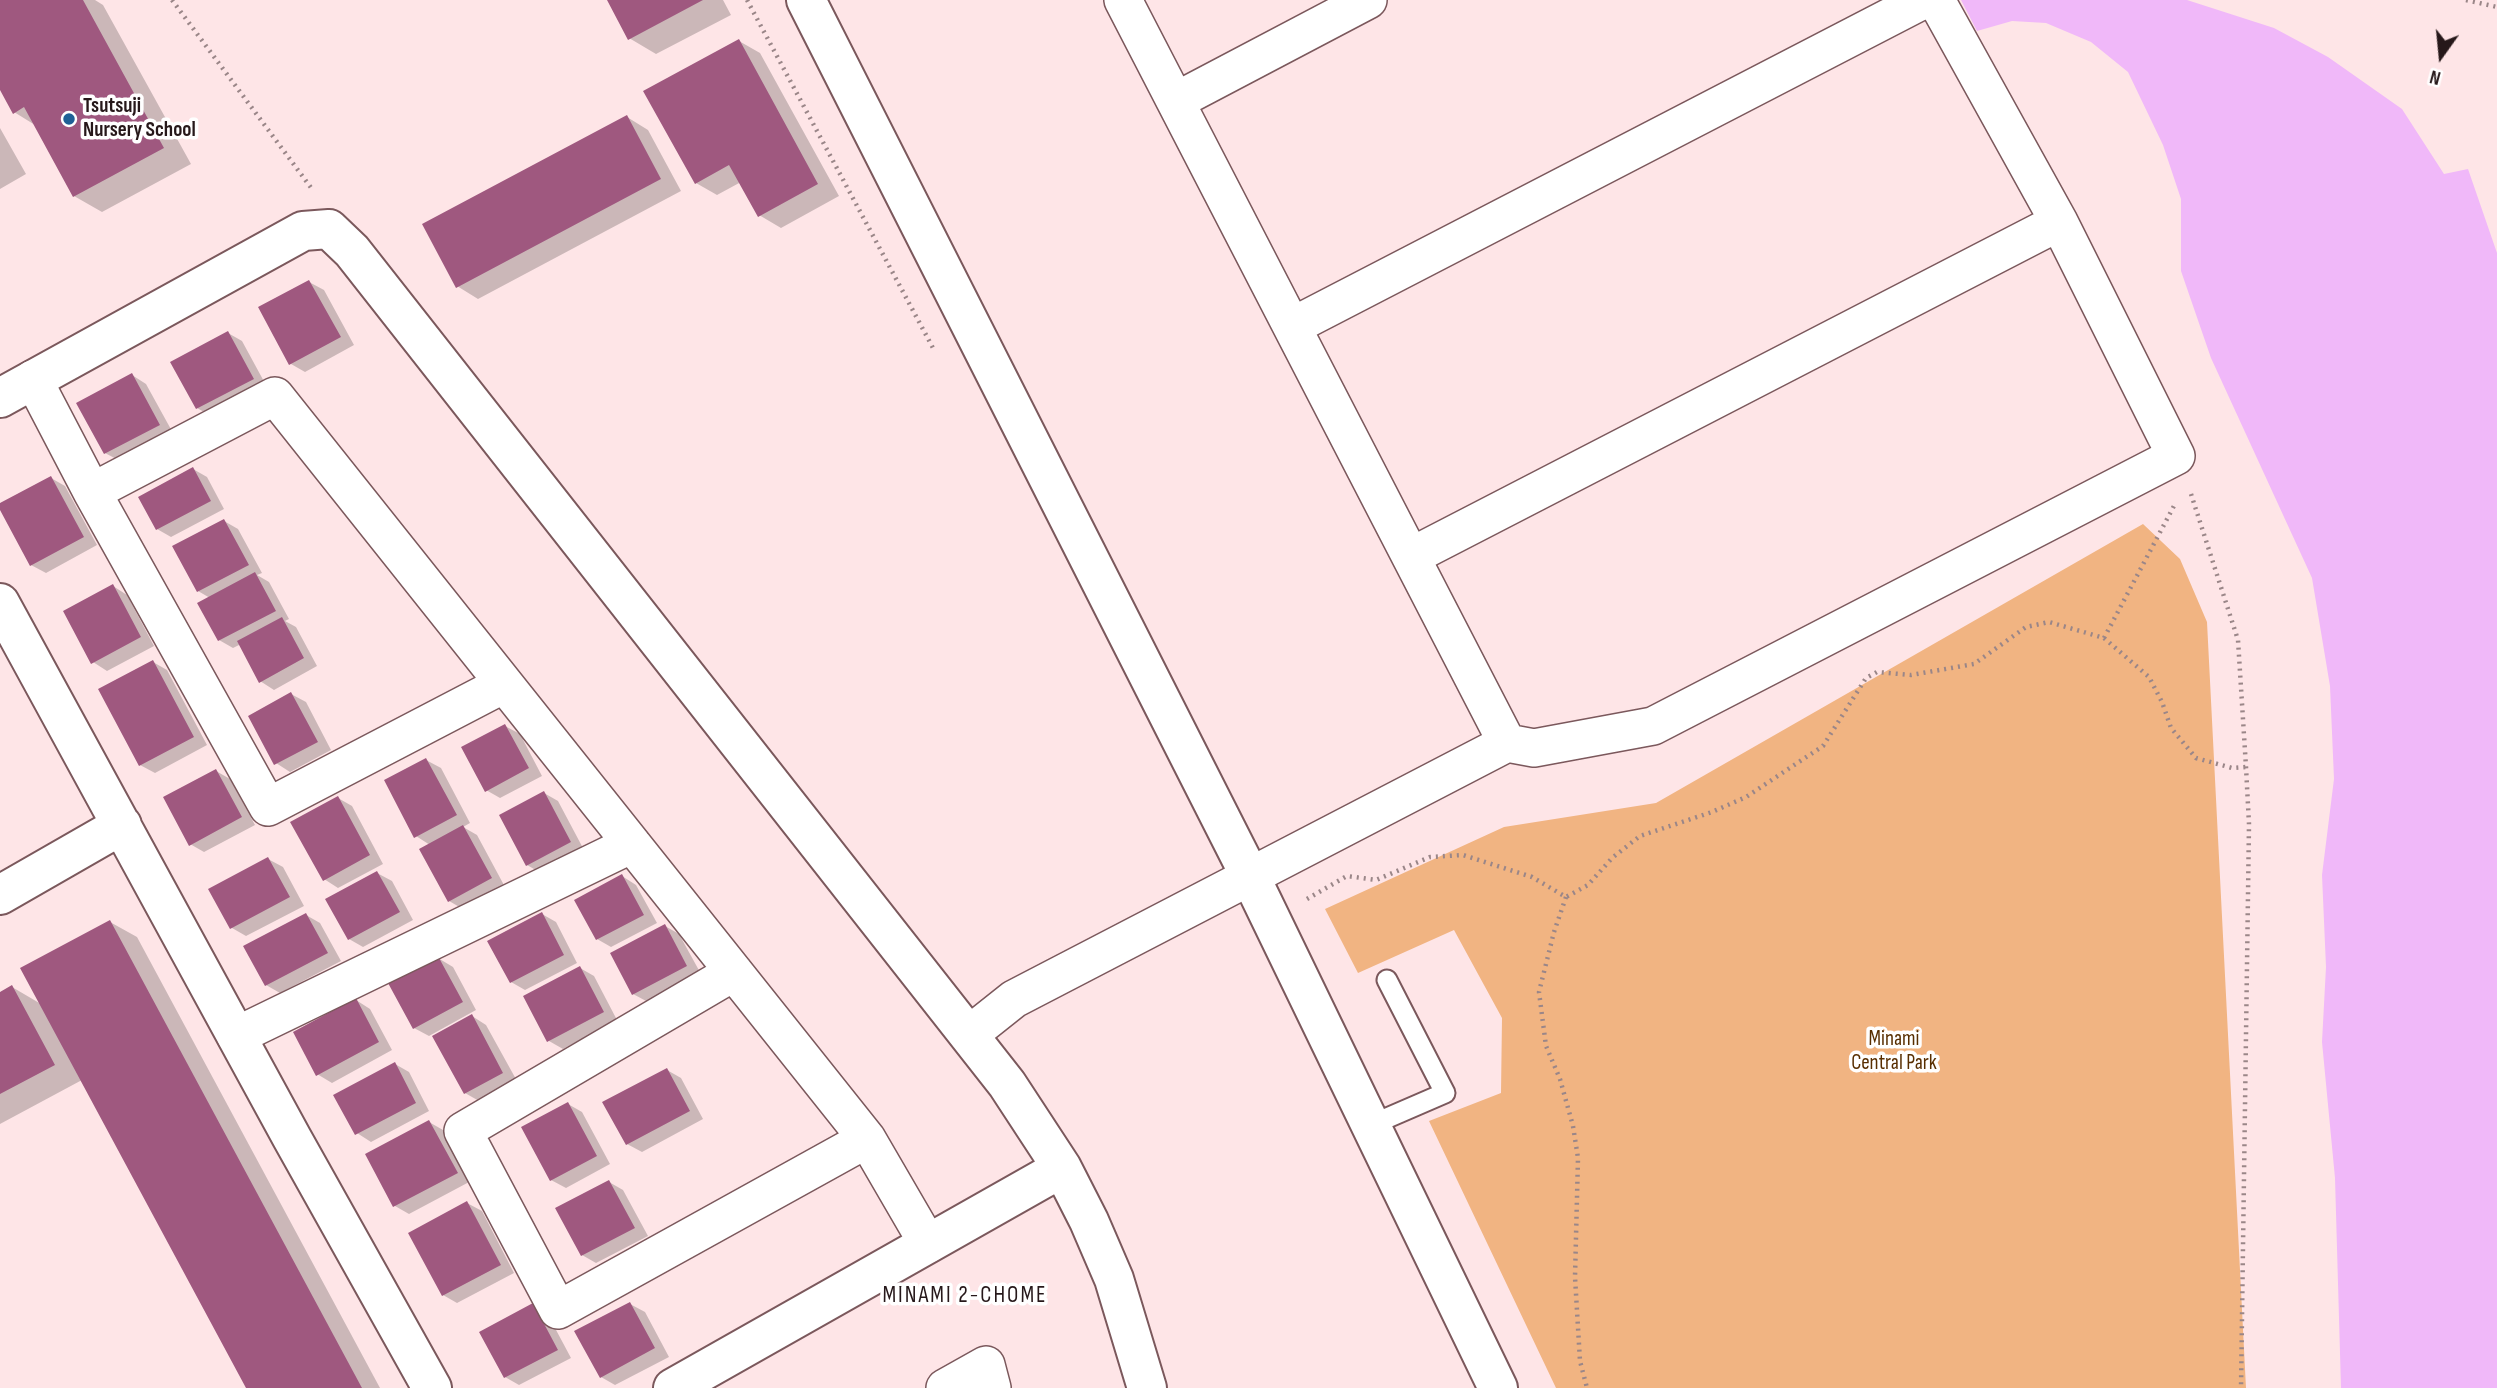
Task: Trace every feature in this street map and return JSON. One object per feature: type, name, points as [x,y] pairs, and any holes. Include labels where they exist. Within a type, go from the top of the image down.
[{"type":"street","points":[[806,0],[1250,876],[1498,1388]]},
{"type":"street","points":[[1123,0],[1507,743]]},
{"type":"street","points":[[1176,101],[1368,0]]},
{"type":"street","points":[[1293,326],[1923,0]]},
{"type":"street","points":[[970,1034],[1014,999],[1507,743],[1534,748],[1653,726],[2181,468],[2059,222],[1936,0]]},
{"type":"street","points":[[1412,556],[2059,222]]},
{"type":"street","points":[[0,398],[303,231],[329,229],[352,251],[1007,1084],[1062,1168],[1089,1221],[1114,1279],[1147,1388]]},
{"type":"street","points":[[33,379],[92,492],[268,807],[504,684]]},
{"type":"street","points":[[92,492],[275,396],[867,1139],[928,1244]]},
{"type":"street","points":[[0,603],[432,1388]]},
{"type":"street","points":[[0,895],[122,825]]},
{"type":"street","points":[[236,1035],[632,844]]},
{"type":"street","points":[[734,972],[463,1131],[558,1310],[867,1139]]},
{"type":"street","points":[[673,1388],[1062,1168]]},
{"type":"street","points":[[945,1388],[986,1365],[992,1388]]},
{"type":"lane","points":[[1371,1125],[1445,1093],[1387,980]]},
{"type":"path","points":[[172,0],[315,194],[329,229]]},
{"type":"path","points":[[747,0],[938,357]]},
{"type":"path","points":[[2466,0],[2497,7]]},
{"type":"path","points":[[2104,638],[2181,468]]},
{"type":"path","points":[[2181,468],[2238,640],[2249,824],[2241,1388]]},
{"type":"path","points":[[1587,1388],[1580,1361],[1575,1288],[1578,1158],[1573,1126],[1560,1079],[1546,1046],[1539,992],[1566,897],[1588,885],[1612,859],[1640,836],[1712,812],[1746,797],[1823,746],[1866,678],[1877,671],[1911,676],[1974,664],[2026,627],[2049,622],[2104,638],[2149,677],[2171,728],[2196,758],[2232,768],[2246,767]]},
{"type":"path","points":[[1302,901],[1347,876],[1376,880],[1430,857],[1463,855],[1532,877],[1566,897]]},
{"type":"green space","name":"Minami Central Park","points":[[2143,524],[2180,559],[2207,622],[2246,1388],[1556,1388],[1429,1121],[1501,1093],[1502,1018],[1454,930],[1358,973],[1325,909],[1504,827],[1656,803]]},
{"type":"shaded area","points":[[1961,0],[2187,0],[2274,28],[2328,57],[2402,109],[2444,174],[2468,169],[2497,253],[2497,1388],[2341,1388],[2335,1178],[2322,1042],[2326,967],[2322,875],[2334,779],[2330,686],[2312,578],[2211,358],[2181,271],[2181,199],[2163,145],[2128,72],[2091,42],[2046,23],[2012,21],[1977,31]]},
{"type":"building","points":[[0,0],[83,0],[164,148],[73,197],[24,107],[13,114],[0,90]]},
{"type":"building","points":[[607,0],[703,0],[628,40]]},
{"type":"building","points":[[739,39],[818,184],[758,217],[729,165],[695,184],[643,91]]},
{"type":"building","points":[[627,115],[661,179],[456,288],[422,224]]},
{"type":"building","points":[[309,280],[341,337],[289,365],[258,307]]},
{"type":"building","points":[[228,331],[254,379],[196,409],[170,362]]},
{"type":"building","points":[[132,373],[160,425],[104,454],[76,403]]},
{"type":"building","points":[[193,467],[211,501],[156,530],[138,497]]},
{"type":"building","points":[[51,476],[84,537],[30,566],[0,510],[0,503]]},
{"type":"building","points":[[224,519],[249,565],[197,592],[172,546]]},
{"type":"building","points":[[255,572],[276,611],[218,641],[197,603]]},
{"type":"building","points":[[113,584],[141,637],[91,664],[63,611]]},
{"type":"building","points":[[282,617],[304,658],[259,683],[237,641]]},
{"type":"building","points":[[153,660],[194,737],[139,766],[98,689]]},
{"type":"building","points":[[291,692],[318,742],[274,765],[248,716]]},
{"type":"building","points":[[505,724],[529,768],[485,792],[461,747]]},
{"type":"building","points":[[426,758],[457,815],[414,838],[384,780]]},
{"type":"building","points":[[216,769],[242,817],[189,846],[163,797]]},
{"type":"building","points":[[544,791],[571,842],[526,866],[499,815]]},
{"type":"building","points":[[338,796],[370,855],[323,881],[290,822]]},
{"type":"building","points":[[463,825],[492,878],[448,902],[419,849]]},
{"type":"building","points":[[268,857],[290,897],[230,929],[208,889]]},
{"type":"building","points":[[377,871],[400,912],[348,940],[325,899]]},
{"type":"building","points":[[622,874],[644,915],[596,940],[574,900]]},
{"type":"building","points":[[542,912],[564,955],[510,983],[487,941]]},
{"type":"building","points":[[306,913],[328,953],[265,986],[243,946]]},
{"type":"building","points":[[110,920],[362,1388],[246,1388],[20,968]]},
{"type":"building","points":[[665,924],[687,966],[632,995],[610,953]]},
{"type":"building","points":[[438,956],[463,1002],[413,1029],[388,983]]},
{"type":"building","points":[[580,966],[604,1012],[547,1042],[523,996]]},
{"type":"building","points":[[12,985],[55,1065],[0,1094],[0,992]]},
{"type":"building","points":[[356,998],[379,1042],[316,1076],[293,1032]]},
{"type":"building","points":[[472,1014],[503,1073],[464,1094],[432,1036]]},
{"type":"building","points":[[395,1062],[416,1103],[355,1135],[333,1095]]},
{"type":"building","points":[[667,1068],[690,1111],[626,1145],[602,1102]]},
{"type":"building","points":[[568,1102],[597,1156],[550,1181],[521,1127]]},
{"type":"building","points":[[429,1120],[458,1173],[393,1207],[365,1154]]},
{"type":"building","points":[[609,1180],[635,1228],[581,1256],[555,1208]]},
{"type":"building","points":[[467,1201],[501,1265],[442,1296],[408,1233]]},
{"type":"building","points":[[630,1302],[655,1348],[600,1378],[574,1331]]},
{"type":"building","points":[[533,1303],[558,1350],[504,1378],[479,1332]]},
{"type":"place","name":"Tsutsuji Nursery School","points":[[69,119]]},
{"type":"district","name":"MINAMI 2-CHOME","points":[[965,1296]]}]
